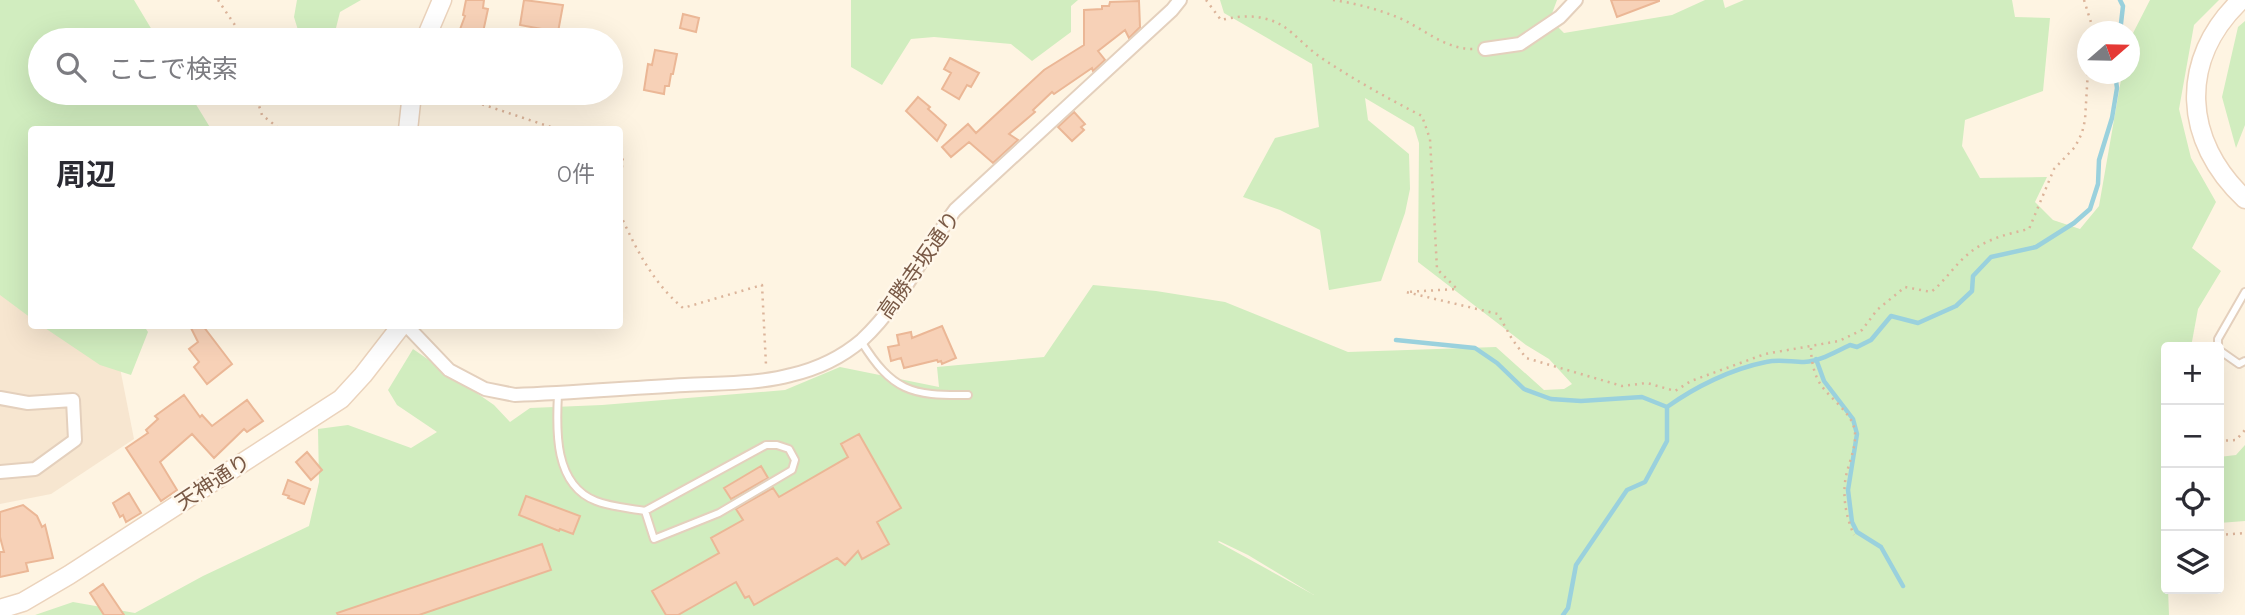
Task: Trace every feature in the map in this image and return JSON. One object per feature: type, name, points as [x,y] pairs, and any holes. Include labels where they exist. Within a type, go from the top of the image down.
[{"type":"street","points":[[430,28],[442,0]]},
{"type":"street","name":"高勝寺坂通り","points":[[410,329],[449,370],[485,389],[514,395],[767,378],[807,371],[836,358],[860,341],[894,305],[937,233],[955,210],[1180,0]]},
{"type":"street","points":[[1485,49],[1520,44],[1560,17],[1576,0]]},
{"type":"street","points":[[2241,0],[2211,34],[2198,65],[2195,95],[2199,126],[2209,155],[2231,186],[2245,199]]},
{"type":"street","points":[[408,126],[411,105]]},
{"type":"street","name":"天神通り","points":[[0,609],[23,602],[69,575],[341,399],[399,329]]},
{"type":"street","points":[[0,398],[28,403],[73,400],[75,440],[34,470],[0,472]]},
{"type":"lane","points":[[2218,342],[2245,292]]},
{"type":"lane","points":[[860,341],[876,366],[912,391],[931,396],[968,395]]},
{"type":"lane","points":[[2224,353],[2239,364],[2245,361]]},
{"type":"lane","points":[[558,394],[556,421],[561,463],[575,485],[594,500],[645,511],[766,445],[777,444],[789,449],[795,460],[792,470],[719,513],[654,539],[645,511]]},
{"type":"path","points":[[218,0],[235,28]]},
{"type":"path","points":[[1206,0],[1221,20],[1241,15],[1254,16],[1283,26],[1319,57],[1422,116],[1430,139],[1437,268],[1457,289],[1406,292],[1498,314],[1526,358],[1622,386],[1647,383],[1675,391],[1691,381],[1765,354],[1839,341],[1862,330],[1877,310],[1905,287],[1931,292],[1943,283],[1967,254],[1997,236],[2029,229],[2054,169],[2075,147],[2082,133],[2087,84]]},
{"type":"path","points":[[1333,0],[1397,17],[1416,26],[1435,40],[1459,49],[1485,49]]},
{"type":"path","points":[[2084,0],[2091,21]]},
{"type":"path","points":[[259,105],[262,115],[276,126]]},
{"type":"path","points":[[484,105],[548,126]]},
{"type":"path","points":[[623,220],[638,253],[666,294],[683,308],[762,285],[767,378]]},
{"type":"path","points":[[1811,347],[1820,384],[1850,419],[1855,432],[1845,497],[1847,519],[1854,535]]},
{"type":"path","points":[[2224,440],[2236,440],[2245,430]]},
{"type":"path","points":[[2224,535],[2245,533]]},
{"type":"shaded area","points":[[0,292],[28,306],[28,329],[70,329],[120,368],[134,439],[51,494],[0,504]]},
{"type":"green space","points":[[0,0],[134,0],[151,28],[28,28],[28,105],[196,105],[209,126],[28,126],[28,316],[0,295]]},
{"type":"green space","points":[[297,0],[361,0],[340,12],[336,28],[297,28],[294,17]]},
{"type":"green space","points":[[851,0],[1078,0],[1071,6],[1071,32],[1032,61],[1011,44],[934,37],[911,39],[882,85],[851,67]]},
{"type":"green space","points":[[1220,0],[1557,0],[1550,19],[1564,33],[1672,15],[1705,0],[1723,0],[1725,8],[1744,0],[2012,0],[2015,17],[2050,18],[2043,91],[1965,120],[1962,146],[1980,178],[2047,177],[2035,202],[2053,220],[2080,229],[2099,206],[2120,84],[2140,84],[2139,21],[2150,0],[2219,0],[2194,25],[2179,109],[2191,158],[2216,202],[2192,248],[2221,271],[2198,309],[2192,342],[2161,342],[2161,594],[2168,594],[2169,615],[35,615],[73,602],[135,613],[203,576],[309,526],[319,482],[318,429],[348,425],[411,448],[437,432],[397,405],[388,390],[413,349],[494,405],[510,422],[530,408],[785,390],[840,367],[939,387],[937,367],[1044,357],[1093,285],[1225,302],[1348,352],[1496,347],[1544,390],[1564,389],[1572,384],[1549,359],[1526,345],[1418,262],[1419,143],[1414,127],[1365,98],[1368,120],[1409,154],[1410,189],[1405,213],[1381,281],[1329,290],[1320,230],[1280,210],[1243,197],[1275,138],[1319,127],[1312,64],[1224,13]],"holes":[[[1218,542],[1248,555],[1314,595]]]},
{"type":"green space","points":[[2245,21],[2245,125],[2236,148],[2222,97],[2238,27]]},
{"type":"green space","points":[[46,329],[146,329],[148,332],[131,375],[100,365]]},
{"type":"green space","points":[[2245,445],[2245,521],[2224,523],[2224,456],[2236,455]]},
{"type":"building","points":[[466,0],[484,0],[483,8],[488,9],[484,28],[460,28],[465,16]]},
{"type":"building","points":[[524,0],[563,5],[559,28],[520,25]]},
{"type":"building","points":[[1611,0],[1659,0],[1659,1],[1617,17]]},
{"type":"building","points":[[1139,1],[1140,27],[1129,38],[1125,30],[1098,51],[1105,60],[1093,71],[1092,68],[1054,94],[1052,92],[1033,110],[1035,112],[1009,134],[1018,140],[993,163],[969,142],[951,157],[942,147],[968,124],[976,133],[1044,70],[1084,45],[1084,10],[1102,9],[1102,6],[1109,6],[1110,2]]},
{"type":"building","points":[[683,14],[699,18],[696,32],[680,28]]},
{"type":"building","points":[[655,50],[677,54],[673,74],[669,86],[665,86],[664,94],[644,90],[648,64],[652,65]]},
{"type":"building","points":[[950,58],[979,73],[971,87],[967,85],[959,99],[942,89],[951,73],[944,69]]},
{"type":"building","points":[[918,97],[946,125],[937,141],[906,111]]},
{"type":"building","points":[[1074,112],[1085,124],[1081,127],[1084,130],[1072,141],[1058,127]]},
{"type":"building","points":[[942,326],[956,358],[942,364],[937,360],[904,368],[901,358],[891,361],[888,347],[899,345],[897,335],[911,332],[912,338]]},
{"type":"building","points":[[192,329],[205,329],[232,364],[207,384],[194,367],[199,362],[189,349],[198,342]]},
{"type":"building","points":[[184,395],[200,417],[202,415],[212,426],[247,400],[263,421],[247,432],[244,429],[214,458],[192,434],[160,462],[177,490],[161,501],[126,448],[148,433],[146,430],[158,419],[155,416]]},
{"type":"building","points":[[859,434],[901,508],[877,522],[889,544],[862,559],[858,551],[845,565],[837,558],[754,605],[749,596],[745,598],[736,582],[678,615],[666,615],[652,591],[719,553],[711,538],[743,520],[736,509],[773,488],[779,497],[848,457],[841,444]]},
{"type":"building","points":[[307,452],[322,470],[311,480],[296,462]]},
{"type":"building","points":[[761,466],[768,478],[731,499],[724,488]]},
{"type":"building","points":[[288,480],[310,489],[304,504],[283,494]]},
{"type":"building","points":[[129,493],[141,513],[126,522],[123,515],[120,517],[113,503]]},
{"type":"building","points":[[526,496],[580,516],[573,534],[519,515]]},
{"type":"building","points":[[23,505],[37,516],[42,527],[45,525],[53,558],[26,563],[28,571],[0,577],[0,552],[4,552],[0,537],[0,512]]},
{"type":"building","points":[[542,544],[551,570],[419,615],[337,613]]},
{"type":"building","points":[[103,584],[124,615],[104,615],[90,593]]},
{"type":"waterway","points":[[2120,0],[2123,6],[2121,21]]},
{"type":"waterway","points":[[1563,615],[1568,608],[1576,565],[1627,490],[1645,482],[1667,441],[1667,407],[1701,386],[1740,369],[1771,361],[1810,361],[1850,345],[1857,347],[1871,340],[1891,316],[1918,323],[1956,306],[1972,291],[1973,276],[1991,257],[2036,247],[2074,223],[2090,209],[2098,184],[2099,160],[2112,118],[2116,84]]},
{"type":"waterway","points":[[1396,340],[1475,348],[1497,363],[1524,389],[1551,399],[1581,401],[1642,397],[1667,407]]},
{"type":"waterway","points":[[1816,359],[1824,381],[1853,419],[1857,434],[1848,490],[1852,522],[1857,532],[1881,547],[1903,586]]}]
